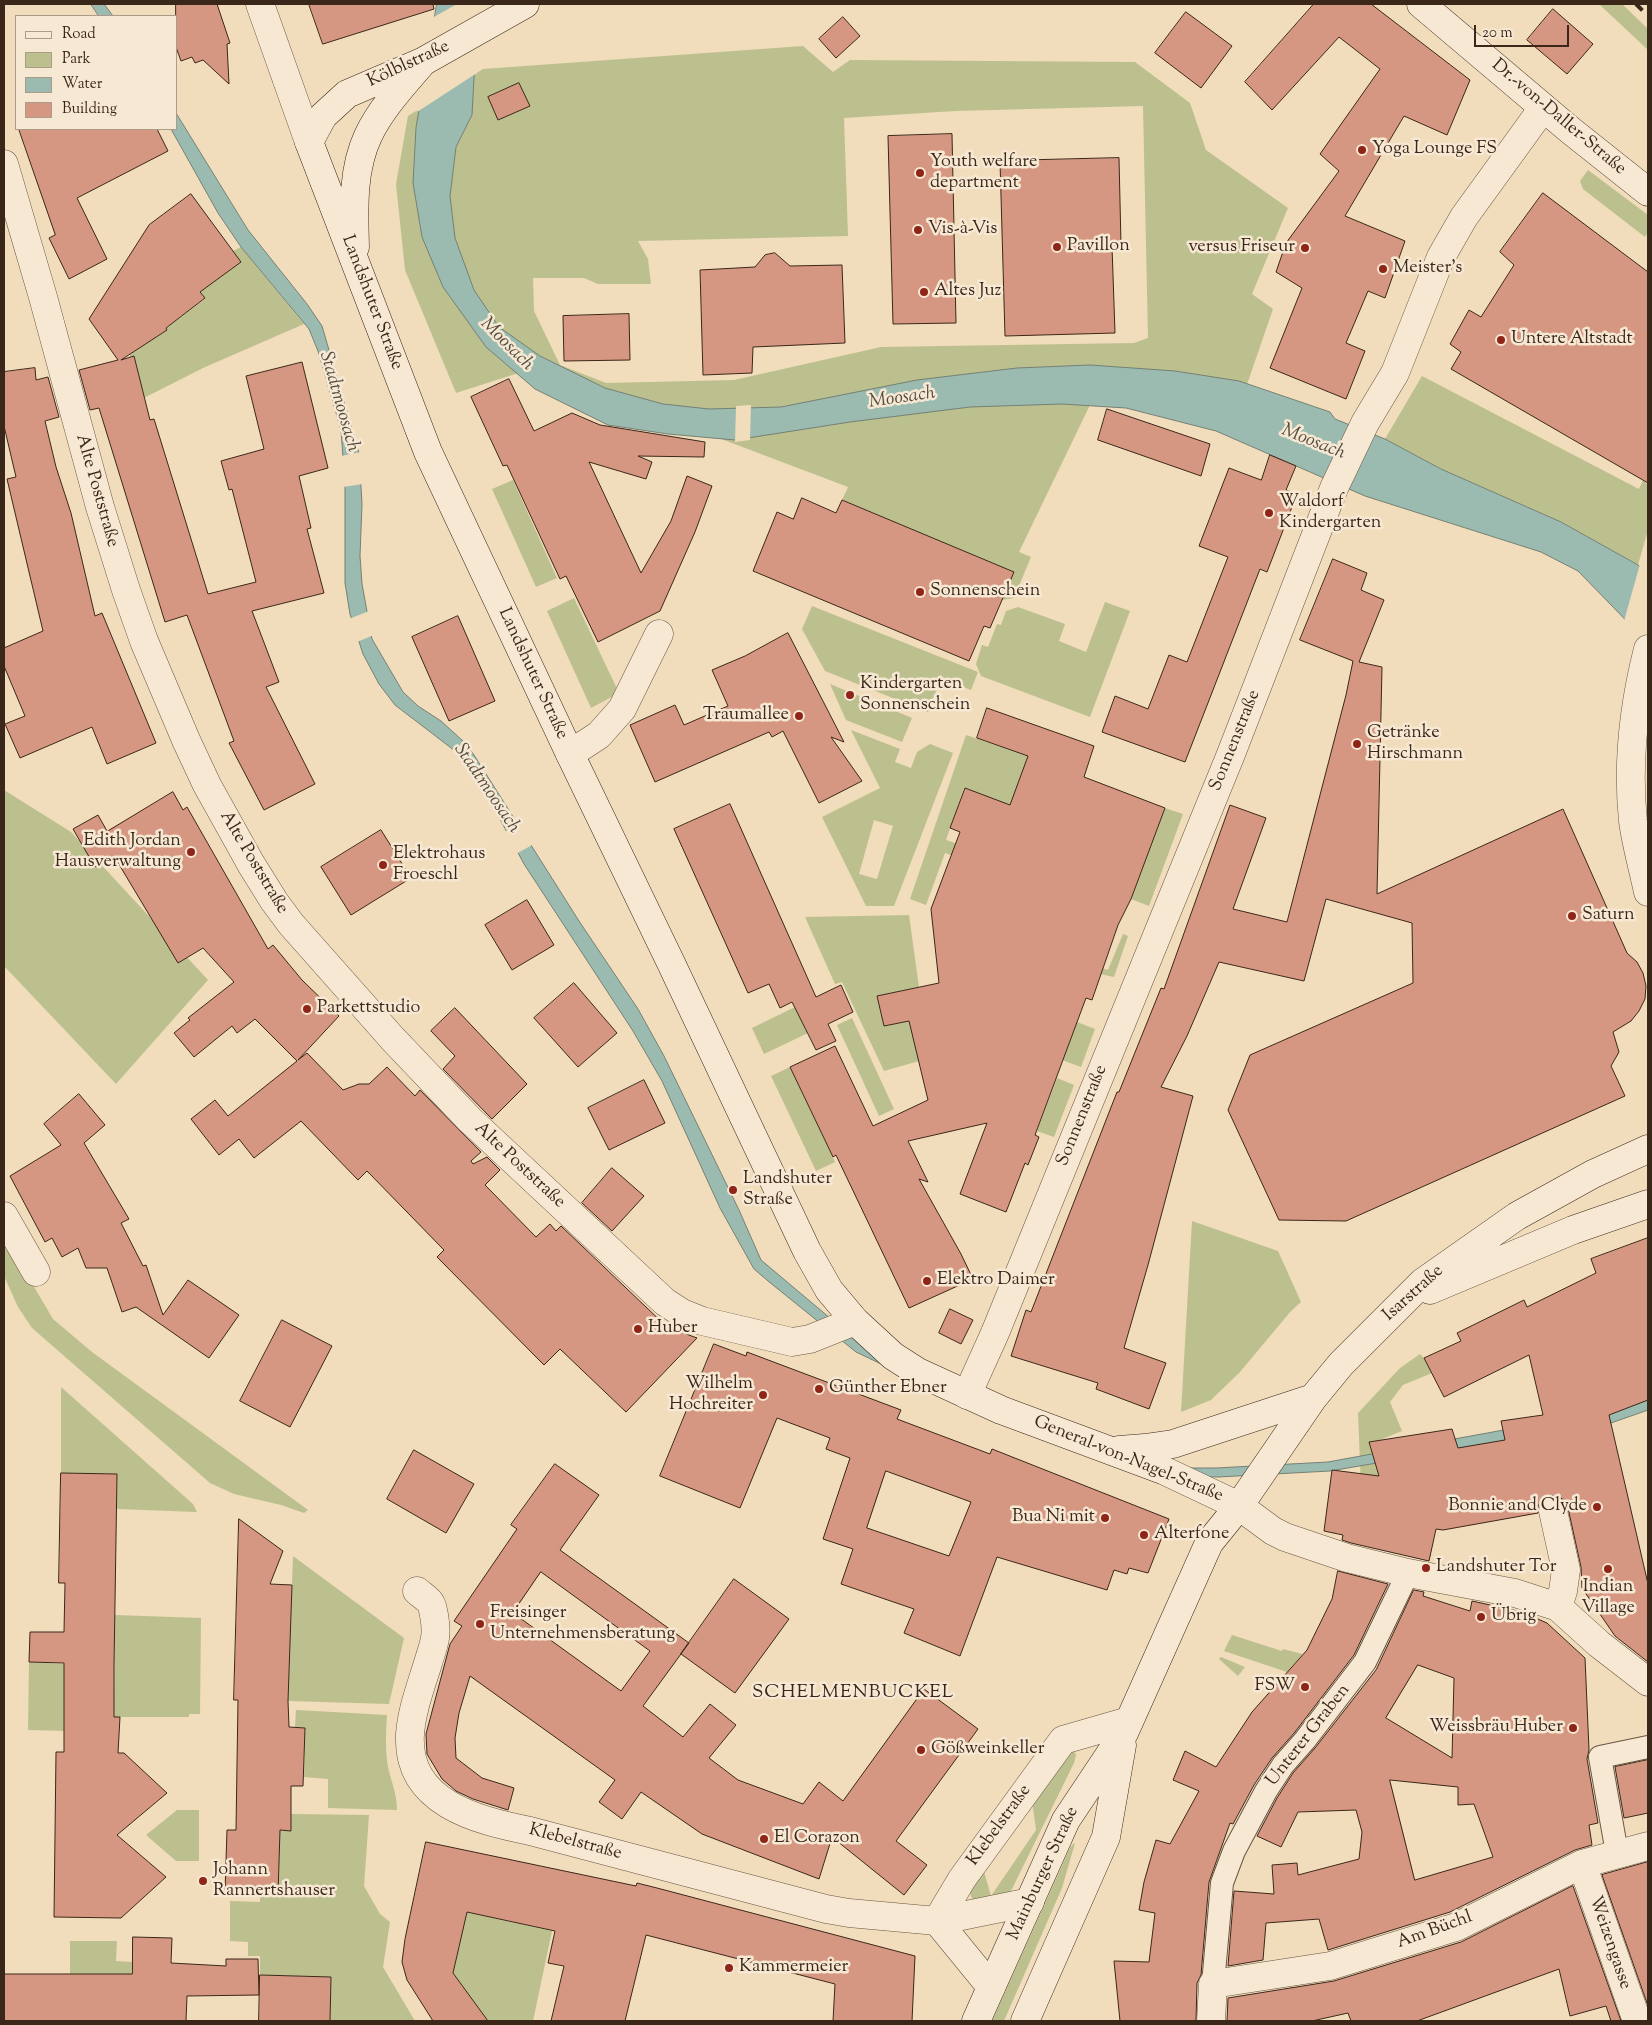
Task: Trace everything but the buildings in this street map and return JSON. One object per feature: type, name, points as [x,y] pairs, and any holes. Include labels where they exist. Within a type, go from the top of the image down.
[{"type":"street","name":"Landshuter Straße","points":[[260,4],[309,142],[428,452],[807,1251],[829,1290],[855,1321]]},
{"type":"street","name":"Kölblstraße","points":[[309,142],[323,116],[347,94],[424,62],[525,4]]},
{"type":"street","name":"Dr.-von-Daller-Straße","points":[[1422,4],[1543,108],[1648,192]]},
{"type":"street","points":[[355,262],[354,208],[360,156],[375,123],[424,62]]},
{"type":"street","name":"Sonnenstraße","points":[[967,1395],[995,1333],[1231,754],[1334,488],[1365,422],[1395,373],[1430,283],[1446,249],[1464,217],[1543,108]]},
{"type":"street","name":"Alte Poststraße","points":[[4,164],[43,297],[100,507],[144,641],[207,785],[274,901],[372,1016],[470,1119],[665,1302],[682,1313],[702,1321],[792,1342],[810,1339],[855,1321]]},
{"type":"street","points":[[570,754],[599,735],[622,709],[659,634]]},
{"type":"street","points":[[1647,654],[1638,695],[1631,763],[1633,823],[1648,892]]},
{"type":"street","name":"Isarstraße","points":[[1239,1506],[1313,1398],[1341,1364],[1423,1282],[1517,1216],[1593,1174],[1648,1149]]},
{"type":"street","points":[[1401,1303],[1573,1230],[1648,1204]]},
{"type":"street","points":[[4,1216],[36,1272]]},
{"type":"street","name":"General-von-Nagel-Straße","points":[[855,1321],[902,1362],[934,1381],[1001,1410],[1165,1471],[1239,1506],[1273,1531],[1285,1537],[1348,1558],[1408,1573],[1515,1593],[1558,1607],[1599,1644],[1648,1682]]},
{"type":"street","points":[[1110,1450],[1173,1444],[1313,1398]]},
{"type":"street","name":"Mainburger Straße","points":[[976,2021],[1066,1820],[1126,1727],[1209,1544],[1239,1506]]},
{"type":"street","points":[[1553,1511],[1566,1570],[1563,1592],[1558,1607]]},
{"type":"street","name":"Unterer Graben","points":[[1211,2021],[1222,1883],[1234,1850],[1283,1764],[1305,1740],[1365,1662],[1408,1573]]},
{"type":"street","name":"Klebelstraße","points":[[417,1592],[431,1604],[437,1632],[415,1707],[410,1734],[412,1758],[420,1780],[431,1793],[451,1806],[498,1824],[539,1833],[826,1909],[937,1921],[1030,1902]]},
{"type":"street","name":"Mainburger Straße","points":[[1025,2021],[1106,1838],[1126,1727]]},
{"type":"street","name":"Klebelstraße","points":[[937,1921],[962,1879],[1063,1740],[1126,1727]]},
{"type":"street","points":[[1617,1853],[1600,1757],[1648,1747]]},
{"type":"street","name":"Am Büchl","points":[[1213,1984],[1330,1966],[1456,1927],[1582,1864],[1648,1846]]},
{"type":"street","name":"Weizengasse","points":[[1582,1864],[1637,2021]]},
{"type":"street","points":[[937,1921],[991,1988]]},
{"type":"street","points":[[1038,2021],[1042,1983]]},
{"type":"green space","points":[[1599,4],[1622,4],[1648,29],[1648,50]]},
{"type":"green space","points":[[803,46],[833,72],[850,60],[1135,62],[1190,103],[1206,150],[1288,208],[1252,294],[1273,309],[1242,399],[1103,378],[1019,552],[1031,557],[1014,598],[1002,600],[1013,572],[842,500],[848,487],[534,368],[456,393],[405,270],[396,184],[408,116],[483,69]],"holes":[[[1143,106],[1148,338],[1134,343],[881,347],[734,380],[606,383],[560,365],[534,311],[533,278],[584,278],[598,284],[651,284],[648,259],[638,241],[848,236],[844,118],[955,111]]]},
{"type":"green space","points":[[1588,170],[1648,215],[1648,232],[1645,237],[1583,189],[1580,181]]},
{"type":"green space","points":[[241,247],[304,324],[203,368],[124,408],[144,397],[134,357],[130,357],[130,354],[167,330],[166,328],[205,299],[200,292],[233,251]]},
{"type":"green space","points":[[1422,376],[1639,489],[1643,480],[1648,485],[1648,530],[1638,565],[1561,522],[1441,469],[1385,439]]},
{"type":"green space","points":[[513,480],[557,578],[536,587],[492,489]]},
{"type":"green space","points":[[574,598],[619,693],[591,708],[547,611]]},
{"type":"green space","points":[[1105,602],[1130,611],[1090,717],[981,676],[976,664],[982,645],[988,647],[997,624],[1001,625],[1006,611],[1018,607],[1065,624],[1059,641],[1086,652]]},
{"type":"green space","points":[[812,606],[978,672],[971,690],[941,678],[928,712],[825,671],[802,629]]},
{"type":"green space","points":[[830,684],[912,718],[902,742],[846,720]]},
{"type":"green space","points":[[851,730],[900,749],[895,762],[911,768],[917,752],[930,744],[953,753],[894,906],[866,906],[822,817],[880,788]],"holes":[[[874,820],[893,826],[877,879],[859,874]]]},
{"type":"green space","points":[[966,735],[1028,756],[1016,791],[1064,813],[993,804],[994,799],[964,788],[946,840],[1044,873],[1023,882],[945,853],[926,905],[910,899]]},
{"type":"green space","points":[[4,790],[71,832],[208,980],[116,1084],[4,966]]},
{"type":"green space","points":[[1165,808],[1183,814],[1149,906],[1131,899]]},
{"type":"green space","points":[[909,915],[919,987],[877,996],[884,1026],[926,1018],[940,1055],[884,1071],[842,982],[835,984],[805,917]]},
{"type":"green space","points":[[1123,934],[1128,936],[1114,977],[1100,974],[1061,955],[1108,970]]},
{"type":"green space","points":[[795,1007],[808,1033],[764,1054],[752,1028]]},
{"type":"green space","points":[[852,1018],[894,1109],[879,1116],[837,1025]]},
{"type":"green space","points":[[1077,1022],[1095,1029],[1081,1067],[1062,1060]]},
{"type":"green space","points":[[790,1067],[835,1162],[816,1171],[771,1076]]},
{"type":"green space","points":[[1057,1078],[1074,1085],[1054,1137],[1037,1131]]},
{"type":"green space","points":[[1192,1221],[1278,1251],[1301,1302],[1291,1311],[1240,1372],[1211,1400],[1181,1412]]},
{"type":"green space","points":[[4,1236],[53,1319],[92,1352],[308,1510],[304,1513],[281,1505],[234,1494],[210,1483],[32,1328],[18,1307],[4,1276]]},
{"type":"green space","points":[[1420,1354],[1432,1373],[1403,1385],[1390,1402],[1402,1431],[1370,1444],[1380,1476],[1361,1488],[1358,1413],[1400,1368]]},
{"type":"green space","points":[[61,1387],[193,1504],[197,1512],[117,1509],[117,1474],[61,1473]]},
{"type":"green space","points":[[293,1556],[404,1638],[389,1704],[288,1701]]},
{"type":"green space","points":[[115,1615],[201,1618],[200,1714],[189,1714],[189,1717],[114,1717]]},
{"type":"green space","points":[[1232,1635],[1282,1651],[1283,1649],[1302,1655],[1287,1672],[1224,1651]]},
{"type":"green space","points":[[1221,1657],[1245,1667],[1238,1676],[1219,1659]]},
{"type":"green space","points":[[29,1662],[64,1664],[64,1717],[70,1731],[28,1730]]},
{"type":"green space","points":[[296,1710],[387,1715],[387,1761],[397,1810],[328,1808],[328,1779],[304,1777],[305,1728],[295,1727]]},
{"type":"green space","points":[[1074,1751],[1076,1755],[1074,1763],[1009,1895],[973,1901],[969,1891],[983,1868],[991,1896],[1036,1830],[1032,1800]]},
{"type":"green space","points":[[177,1810],[199,1810],[199,1861],[176,1861],[146,1835]]},
{"type":"green space","points":[[291,1814],[369,1815],[364,1886],[380,1914],[390,1922],[383,1967],[415,2021],[330,2021],[331,1977],[260,1975],[260,1956],[248,1956],[248,1942],[230,1941],[230,1901],[260,1902],[260,1894],[278,1894],[280,1830],[291,1831]]},
{"type":"green space","points":[[1075,1843],[1062,1888],[1004,2021],[992,2021],[1070,1848]]},
{"type":"green space","points":[[467,1912],[552,1931],[533,2021],[482,2021],[486,2019],[453,1973]]},
{"type":"green space","points":[[70,1941],[117,1941],[116,1961],[132,1962],[130,2021],[86,2021],[85,1974],[70,1974]]},
{"type":"water","points":[[91,4],[104,4],[112,15],[98,15]]},
{"type":"water","name":"Moosach","points":[[437,4],[478,4],[472,115],[456,147],[450,196],[455,238],[474,290],[499,327],[540,356],[605,388],[663,404],[709,409],[781,407],[917,380],[1017,368],[1090,365],[1175,371],[1239,381],[1330,412],[1335,419],[1385,439],[1441,469],[1561,522],[1638,565],[1648,574],[1648,643],[1578,571],[1541,552],[1365,496],[1216,431],[1126,408],[1062,404],[970,407],[850,422],[735,440],[668,434],[608,425],[535,389],[486,347],[443,287],[422,237],[413,183],[416,128]]},
{"type":"water","name":"Stadtmoosach","points":[[178,116],[248,230],[307,304],[322,326],[359,453],[362,504],[360,556],[362,584],[372,639],[403,692],[418,706],[441,721],[463,741],[474,755],[579,921],[638,1009],[664,1056],[739,1210],[761,1260],[862,1345],[1172,1468],[1216,1468],[1328,1462],[1608,1411],[1648,1400],[1648,1410],[1611,1423],[1330,1471],[1218,1477],[1173,1476],[1007,1424],[856,1352],[768,1281],[754,1269],[720,1208],[662,1081],[633,1031],[524,864],[494,808],[459,754],[395,705],[379,684],[363,654],[350,614],[345,583],[345,485],[341,430],[318,351],[309,329],[241,247],[218,213],[172,130],[178,130]]},
{"type":"pier","points":[[457,4],[480,4],[477,73],[417,112],[432,18]]},
{"type":"pier","points":[[751,405],[750,440],[735,442],[736,406]]},
{"type":"pier","points":[[361,452],[363,484],[343,487],[341,456]]},
{"type":"pier","points":[[1640,564],[1648,571],[1648,645],[1624,621]]},
{"type":"pier","points":[[369,611],[374,635],[357,642],[349,619]]},
{"type":"pier","points":[[520,823],[534,844],[516,854],[504,832]]},
{"type":"railway","points":[[1636,4],[1648,16]]},
{"type":"place","name":"Yoga Lounge FS","points":[[1362,150]]},
{"type":"place","name":"Youth welfare department","points":[[920,173]]},
{"type":"place","name":"Vis-à-Vis","points":[[918,230]]},
{"type":"place","name":"Pavillon","points":[[1057,247]]},
{"type":"place","name":"versus Friseur","points":[[1305,248]]},
{"type":"place","name":"Meister’s","points":[[1383,269]]},
{"type":"place","name":"Altes Juz","points":[[924,292]]},
{"type":"place","name":"Untere Altstadt","points":[[1501,340]]},
{"type":"place","name":"Waldorf Kindergarten","points":[[1269,513]]},
{"type":"place","name":"Sonnenschein","points":[[920,592]]},
{"type":"place","name":"Kindergarten Sonnenschein","points":[[850,695]]},
{"type":"place","name":"Traumallee","points":[[799,716]]},
{"type":"place","name":"Getränke Hirschmann","points":[[1357,744]]},
{"type":"place","name":"Edith Jordan Hausverwaltung","points":[[191,852]]},
{"type":"place","name":"Elektrohaus Froeschl","points":[[383,865]]},
{"type":"place","name":"Saturn","points":[[1572,916]]},
{"type":"place","name":"Parkettstudio","points":[[307,1009]]},
{"type":"place","name":"Landshuter Straße","points":[[733,1190]]},
{"type":"place","name":"Elektro Daimer","points":[[927,1281]]},
{"type":"place","name":"Huber","points":[[638,1329]]},
{"type":"place","name":"Günther Ebner","points":[[819,1389]]},
{"type":"place","name":"Wilhelm Hochreiter","points":[[763,1395]]},
{"type":"place","name":"Bonnie and Clyde","points":[[1597,1507]]},
{"type":"place","name":"Bua Ni mit","points":[[1105,1518]]},
{"type":"place","name":"Alterfone","points":[[1144,1535]]},
{"type":"place","name":"Landshuter Tor","points":[[1426,1568]]},
{"type":"place","name":"Indian Village","points":[[1608,1569]]},
{"type":"place","name":"Übrig","points":[[1481,1617]]},
{"type":"place","name":"Freisinger Unternehmensberatung","points":[[480,1624]]},
{"type":"place","name":"FSW","points":[[1305,1687]]},
{"type":"place","name":"Weissbräu Huber","points":[[1573,1728]]},
{"type":"place","name":"Gößweinkeller","points":[[921,1750]]},
{"type":"place","name":"El Corazon","points":[[764,1839]]},
{"type":"place","name":"Johann Rannertshauser","points":[[203,1881]]},
{"type":"place","name":"Kammermeier","points":[[729,1968]]},
{"type":"district","name":"SCHELMENBUCKEL","points":[[853,1694]]}]
